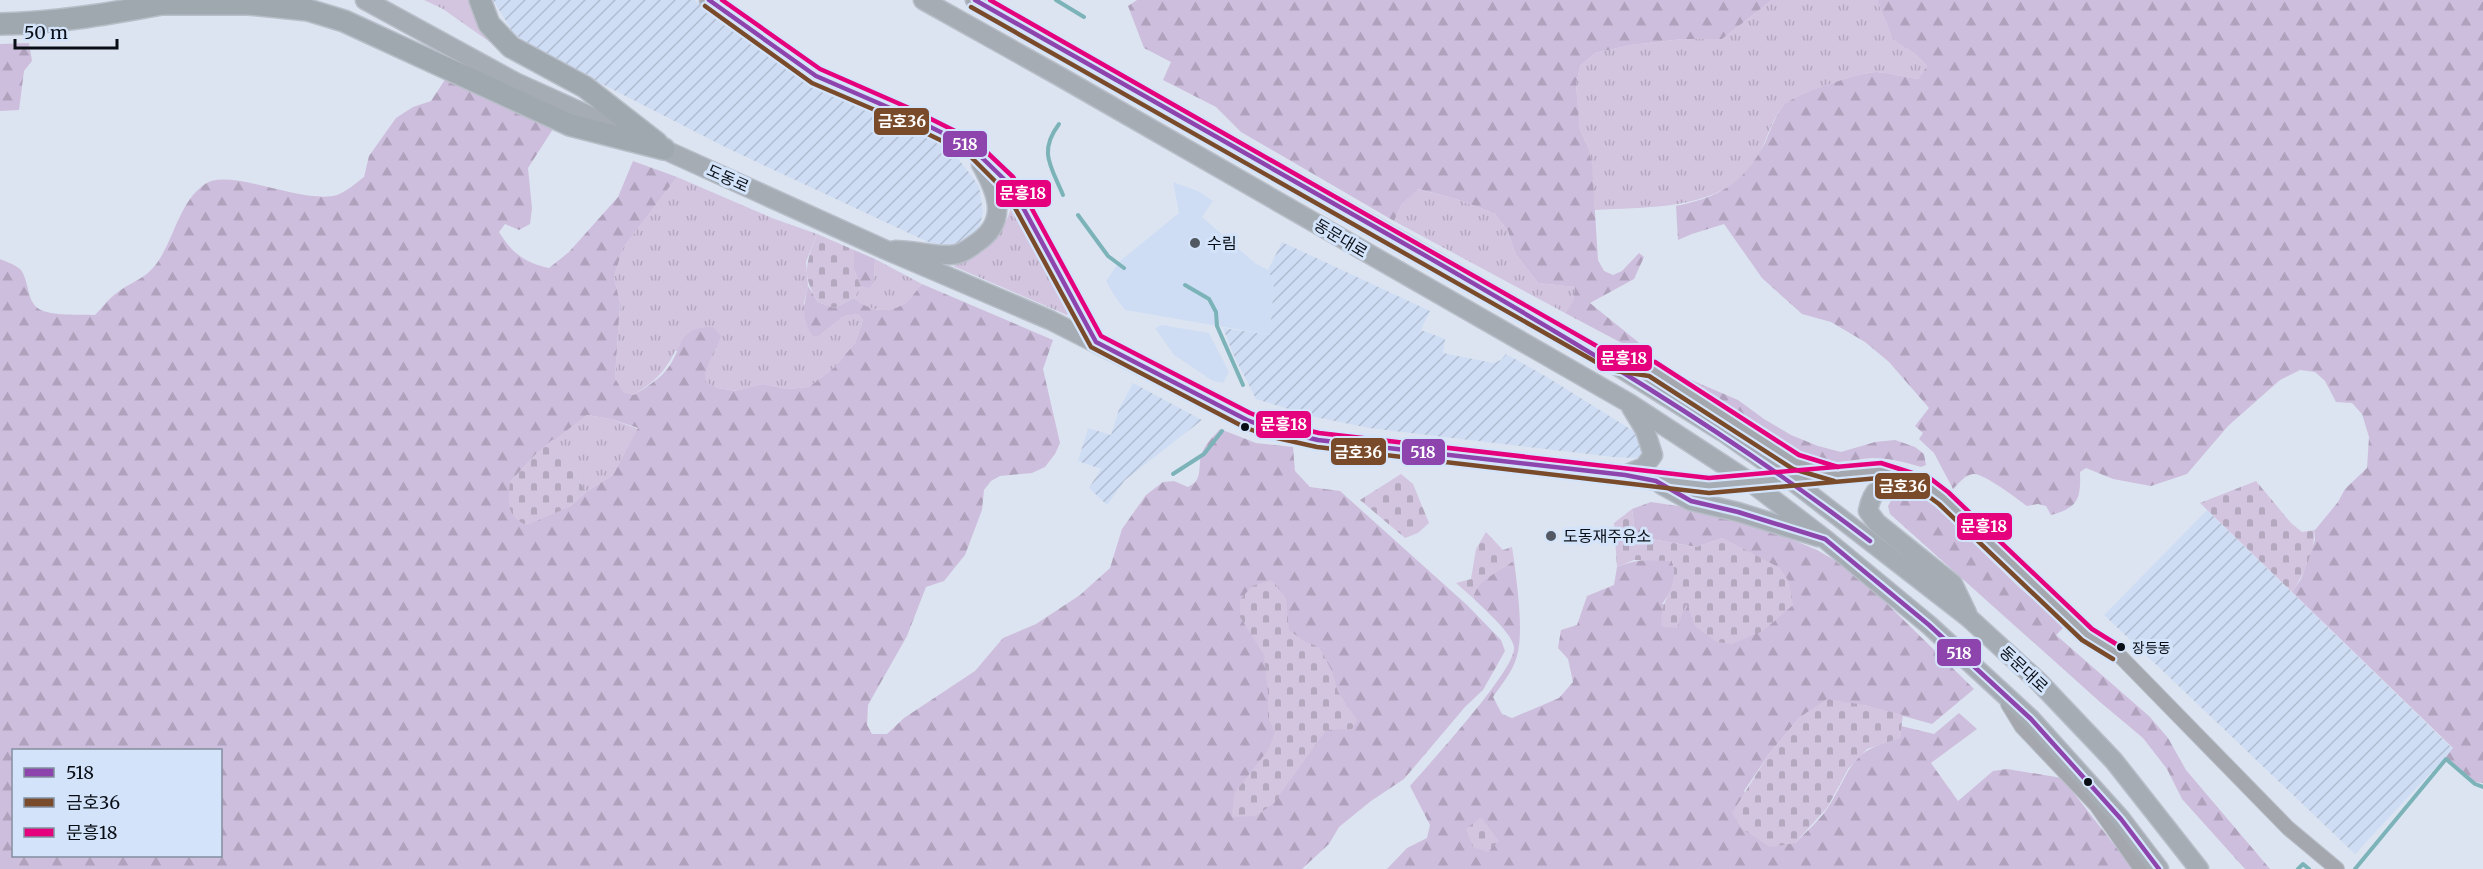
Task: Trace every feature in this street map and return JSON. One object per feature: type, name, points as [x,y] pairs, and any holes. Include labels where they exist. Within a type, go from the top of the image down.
[{"type":"highway","points":[[0,24],[29,24],[180,0]]},
{"type":"highway","points":[[480,0],[489,24],[511,47],[585,87],[664,149]]},
{"type":"highway","points":[[157,4],[249,4],[309,10],[344,21],[570,125],[664,149]]},
{"type":"main road","name":"도동로","points":[[365,0],[515,82],[886,250],[1096,342]]},
{"type":"main road","points":[[709,0],[816,76],[906,115],[971,147],[1006,182],[1020,202],[1096,342],[1185,390],[1247,420],[1270,429],[1318,440],[1625,475],[1656,481],[1709,486],[1790,479]]},
{"type":"main road","name":"동문대로","points":[[923,0],[1070,81],[1629,403],[1753,484],[1825,539],[1929,625],[2031,719],[2121,819],[2159,869]]},
{"type":"main road","name":"동문대로","points":[[975,0],[1614,364],[1723,432],[1790,479],[1969,618],[2039,682],[2114,761],[2199,869]]},
{"type":"main road","points":[[886,250],[949,255],[962,253],[984,238],[995,225],[998,203],[992,183],[971,147]]},
{"type":"main road","points":[[1625,475],[1644,466],[1653,455],[1645,430],[1629,403]]},
{"type":"main road","points":[[1908,479],[1880,486],[1870,498],[1868,511],[1877,523],[1953,584],[1969,618]]},
{"type":"main road","points":[[1656,481],[1690,501],[1738,512],[1825,539]]},
{"type":"street","points":[[1614,364],[1652,369],[1796,462],[1834,474]]},
{"type":"street","points":[[1790,479],[1880,470],[1928,486],[1944,498],[2087,634],[2117,653],[2288,828],[2337,869]]},
{"type":"street","points":[[2000,692],[2022,727],[2096,805],[2142,869]]},
{"type":"shaded area","points":[[493,0],[694,0],[812,80],[942,143],[957,157],[979,186],[983,212],[980,225],[974,235],[964,243],[951,246],[930,243],[727,148],[530,47],[512,31]]},
{"type":"shaded area","points":[[1173,182],[1198,191],[1213,201],[1202,217],[1255,263],[1268,270],[1274,282],[1270,335],[1125,310],[1114,295],[1106,281],[1120,261],[1179,213]]},
{"type":"shaded area","points":[[1282,242],[1430,311],[1421,330],[1445,339],[1443,353],[1493,363],[1501,360],[1506,354],[1547,377],[1635,432],[1643,439],[1644,455],[1636,458],[1613,457],[1369,428],[1315,417],[1256,399],[1233,354],[1223,328],[1270,335],[1274,282],[1268,270]]},
{"type":"shaded area","points":[[1162,325],[1209,333],[1229,372],[1223,383],[1213,381],[1174,355],[1155,328]]},
{"type":"shaded area","points":[[1133,383],[1202,420],[1125,480],[1107,505],[1089,488],[1101,469],[1078,461],[1088,428],[1111,435],[1119,409]]},
{"type":"shaded area","points":[[2207,510],[2453,749],[2355,854],[2104,615]]},
{"type":"green space","points":[[424,0],[475,0],[504,52],[443,9]]},
{"type":"green space","points":[[1137,0],[1772,0],[1722,39],[1683,39],[1631,45],[1595,53],[1580,66],[1576,85],[1580,130],[1588,147],[1592,165],[1598,260],[1604,271],[1613,275],[1622,271],[1639,253],[1644,257],[1634,279],[1590,303],[1638,342],[1652,356],[1649,360],[1565,313],[1573,301],[1575,287],[1538,283],[1515,253],[1508,231],[1494,213],[1453,198],[1418,189],[1402,204],[1394,221],[1241,132],[1216,107],[1163,80],[1171,62],[1144,48],[1128,6]]},
{"type":"green space","points":[[1772,0],[1877,0],[1893,40],[1914,53],[1927,66],[1918,79],[1877,72],[1869,73],[1828,84],[1790,101],[1777,114],[1748,173],[1723,190],[1706,197],[1670,205],[1595,210],[1588,147],[1580,130],[1576,85],[1580,66],[1595,53],[1631,45],[1683,39],[1722,39]]},
{"type":"green space","points":[[1877,0],[2483,0],[2483,783],[2475,782],[2446,757],[2453,748],[2292,592],[2301,579],[2315,540],[2315,530],[2338,502],[2345,489],[2367,468],[2369,437],[2362,414],[2352,403],[2336,402],[2325,381],[2315,372],[2300,370],[2280,380],[2228,426],[2187,474],[2151,486],[2113,479],[2086,468],[2080,472],[2080,489],[2076,501],[2067,509],[2051,515],[2046,506],[2038,504],[2027,506],[1978,475],[1967,476],[1953,489],[1934,453],[1919,439],[1923,433],[1915,426],[1929,408],[1889,362],[1865,342],[1831,322],[1802,314],[1762,278],[1724,224],[1678,240],[1676,206],[1718,193],[1739,178],[1757,157],[1778,114],[1789,101],[1828,84],[1869,73],[1877,72],[1918,79],[1927,66],[1914,53],[1893,40]]},
{"type":"green space","points":[[29,43],[32,61],[24,71],[19,110],[0,111],[0,44]]},
{"type":"green space","points":[[446,78],[553,129],[528,168],[532,208],[530,224],[519,230],[505,224],[499,232],[520,256],[540,266],[549,268],[569,252],[618,197],[633,161],[677,177],[623,248],[614,277],[620,303],[615,378],[623,392],[634,395],[652,383],[668,368],[687,334],[693,330],[713,327],[721,336],[708,364],[705,382],[718,388],[736,391],[763,384],[787,389],[809,387],[835,367],[855,343],[863,320],[858,314],[844,316],[819,336],[813,336],[805,318],[808,286],[818,302],[834,308],[854,298],[870,308],[889,310],[905,303],[922,284],[1053,340],[1043,369],[1060,443],[1055,454],[1045,467],[1032,473],[1000,476],[991,481],[984,490],[982,510],[965,555],[944,581],[926,587],[907,636],[868,705],[867,725],[872,734],[887,734],[904,718],[975,671],[1003,638],[1036,624],[1080,595],[1110,568],[1122,529],[1146,495],[1163,482],[1174,481],[1188,487],[1196,481],[1203,450],[1220,429],[1256,443],[1293,447],[1295,471],[1310,487],[1340,491],[1467,605],[1501,640],[1505,651],[1483,690],[1465,707],[1404,779],[1371,801],[1339,827],[1329,844],[1302,869],[0,869],[0,259],[21,270],[32,301],[40,310],[59,314],[95,315],[115,294],[152,269],[165,249],[181,213],[196,192],[205,184],[216,180],[231,180],[306,195],[323,197],[337,195],[364,177],[369,156],[396,118],[413,107],[431,101]],"holes":[[[587,415],[611,419],[638,428],[613,475],[586,492],[569,507],[510,482],[536,454]]]},
{"type":"green space","points":[[677,177],[772,218],[817,234],[806,262],[808,286],[804,303],[819,336],[844,316],[858,314],[863,320],[855,343],[835,367],[809,387],[787,389],[763,384],[737,391],[718,388],[704,382],[707,363],[717,348],[675,351],[663,371],[647,386],[634,395],[622,392],[615,378],[620,303],[614,277],[623,248]]},
{"type":"green space","points":[[1417,189],[1453,198],[1494,213],[1508,231],[1515,253],[1538,283],[1575,287],[1573,301],[1565,313],[1394,221],[1402,204]]},
{"type":"green space","points":[[1012,205],[1070,311],[1067,315],[953,266],[974,257],[991,244],[1003,227]]},
{"type":"green space","points":[[817,234],[854,250],[854,270],[861,286],[854,298],[834,308],[818,302],[807,276],[808,261]]},
{"type":"green space","points":[[854,250],[875,259],[874,283],[869,288],[861,286],[854,270]]},
{"type":"green space","points":[[875,259],[922,284],[905,303],[896,308],[883,310],[870,308],[854,298],[861,286],[869,287],[874,283]]},
{"type":"green space","points":[[1689,379],[1738,400],[1791,435],[1818,446],[1841,452],[1875,442],[1895,440],[1915,447],[1924,454],[1926,465],[1921,467],[1878,458],[1826,462],[1810,458],[1792,451],[1755,430],[1687,384]]},
{"type":"green space","points":[[587,415],[611,419],[638,429],[613,475],[586,492],[553,440]]},
{"type":"green space","points":[[553,439],[586,492],[569,507],[527,525],[515,518],[510,508],[510,482]]},
{"type":"green space","points":[[1401,474],[1413,484],[1429,523],[1418,533],[1405,538],[1360,500]]},
{"type":"green space","points":[[2256,481],[2291,523],[2302,532],[2315,530],[2308,562],[2292,592],[2200,503]]},
{"type":"green space","points":[[1909,492],[1919,495],[1934,505],[2021,589],[2065,626],[2056,635],[2150,717],[2168,738],[2186,770],[2270,869],[2245,869],[2182,799],[2167,769],[2143,738],[1890,514],[1888,506],[1892,500]]},
{"type":"green space","points":[[1651,502],[1732,514],[1817,550],[1841,564],[1873,590],[1974,689],[1932,724],[1864,705],[1800,717],[1769,754],[1744,791],[1795,843],[1823,814],[1847,773],[1860,756],[1882,743],[1900,738],[1901,726],[1934,734],[1959,713],[1977,729],[1931,763],[1958,801],[1993,771],[2007,769],[2062,778],[2133,869],[1387,869],[1407,848],[1427,838],[1430,825],[1410,786],[1487,695],[1511,658],[1514,647],[1512,641],[1497,621],[1473,598],[1479,585],[1514,560],[1519,608],[1519,646],[1513,667],[1493,697],[1502,714],[1512,718],[1559,698],[1573,682],[1568,659],[1558,648],[1561,630],[1577,625],[1587,596],[1614,585],[1617,567],[1644,560],[1672,561],[1673,584],[1662,604],[1685,604],[1723,538],[1696,547],[1652,539],[1636,540],[1632,509]]},
{"type":"green space","points":[[1632,509],[1636,540],[1652,539],[1696,547],[1723,538],[1780,568],[1789,582],[1793,605],[1763,631],[1732,644],[1717,642],[1696,627],[1686,604],[1677,628],[1662,627],[1663,609],[1674,579],[1672,561],[1634,560],[1617,567],[1614,523]]},
{"type":"green space","points":[[1486,532],[1503,550],[1512,547],[1514,560],[1479,585],[1473,598],[1456,583],[1471,579],[1476,549]]},
{"type":"green space","points":[[1272,580],[1286,598],[1289,630],[1304,641],[1319,647],[1332,671],[1338,692],[1357,720],[1352,729],[1326,730],[1274,803],[1256,816],[1232,817],[1234,794],[1268,750],[1275,733],[1268,718],[1264,655],[1240,617],[1240,600],[1252,586]]},
{"type":"green space","points":[[1827,699],[1903,715],[1900,738],[1867,749],[1848,769],[1827,808],[1795,843],[1770,847],[1741,828],[1732,813],[1769,754],[1800,717]]},
{"type":"green space","points":[[1481,817],[1499,841],[1488,852],[1473,847],[1466,829]]},
{"type":"waterway","points":[[1056,0],[1084,17]]},
{"type":"waterway","points":[[1059,124],[1049,143],[1048,151],[1051,167],[1063,195]]},
{"type":"waterway","points":[[1078,215],[1108,256],[1124,268]]},
{"type":"waterway","points":[[1185,285],[1209,299],[1216,312],[1217,326],[1243,385]]},
{"type":"waterway","points":[[1173,474],[1204,454],[1222,431]]},
{"type":"waterway","points":[[2355,869],[2446,759],[2475,784],[2483,787]]},
{"type":"waterway","points":[[2298,869],[2303,864],[2309,869]]},
{"type":"transit line","name":"518","points":[[709,0],[816,76],[906,115],[971,147],[1007,182],[1020,202],[1096,342],[1247,420],[1270,429],[1318,440],[1625,475],[1656,481],[1691,501],[1738,512],[1825,539],[1929,625],[2031,719],[2121,819],[2159,869]]},
{"type":"transit line","name":"문흥18","points":[[722,0],[820,69],[909,108],[975,141],[1013,177],[1101,336],[1250,413],[1272,422],[1319,433],[1709,478],[1881,463],[1931,479],[1948,492],[2092,629],[2121,647]]},
{"type":"transit line","name":"518","points":[[975,0],[1535,319],[1706,425],[1870,541]]},
{"type":"transit line","name":"문흥18","points":[[990,0],[1616,357],[1655,362],[1799,455],[1838,467]]},
{"type":"transit line","name":"금호36","points":[[705,6],[812,83],[903,122],[967,153],[1001,187],[1014,206],[1091,347],[1244,427],[1268,436],[1317,447],[1709,493],[1879,478],[1924,493],[1939,504],[2082,640],[2113,659]]},
{"type":"transit line","name":"금호36","points":[[971,7],[1610,370],[1649,376],[1793,469],[1834,481]]},
{"type":"place","name":"수림","points":[[1195,243]]},
{"type":"place","name":"도동재주유소","points":[[1551,536]]},
{"type":"place","name":"장등동","points":[[2121,647]]}]
